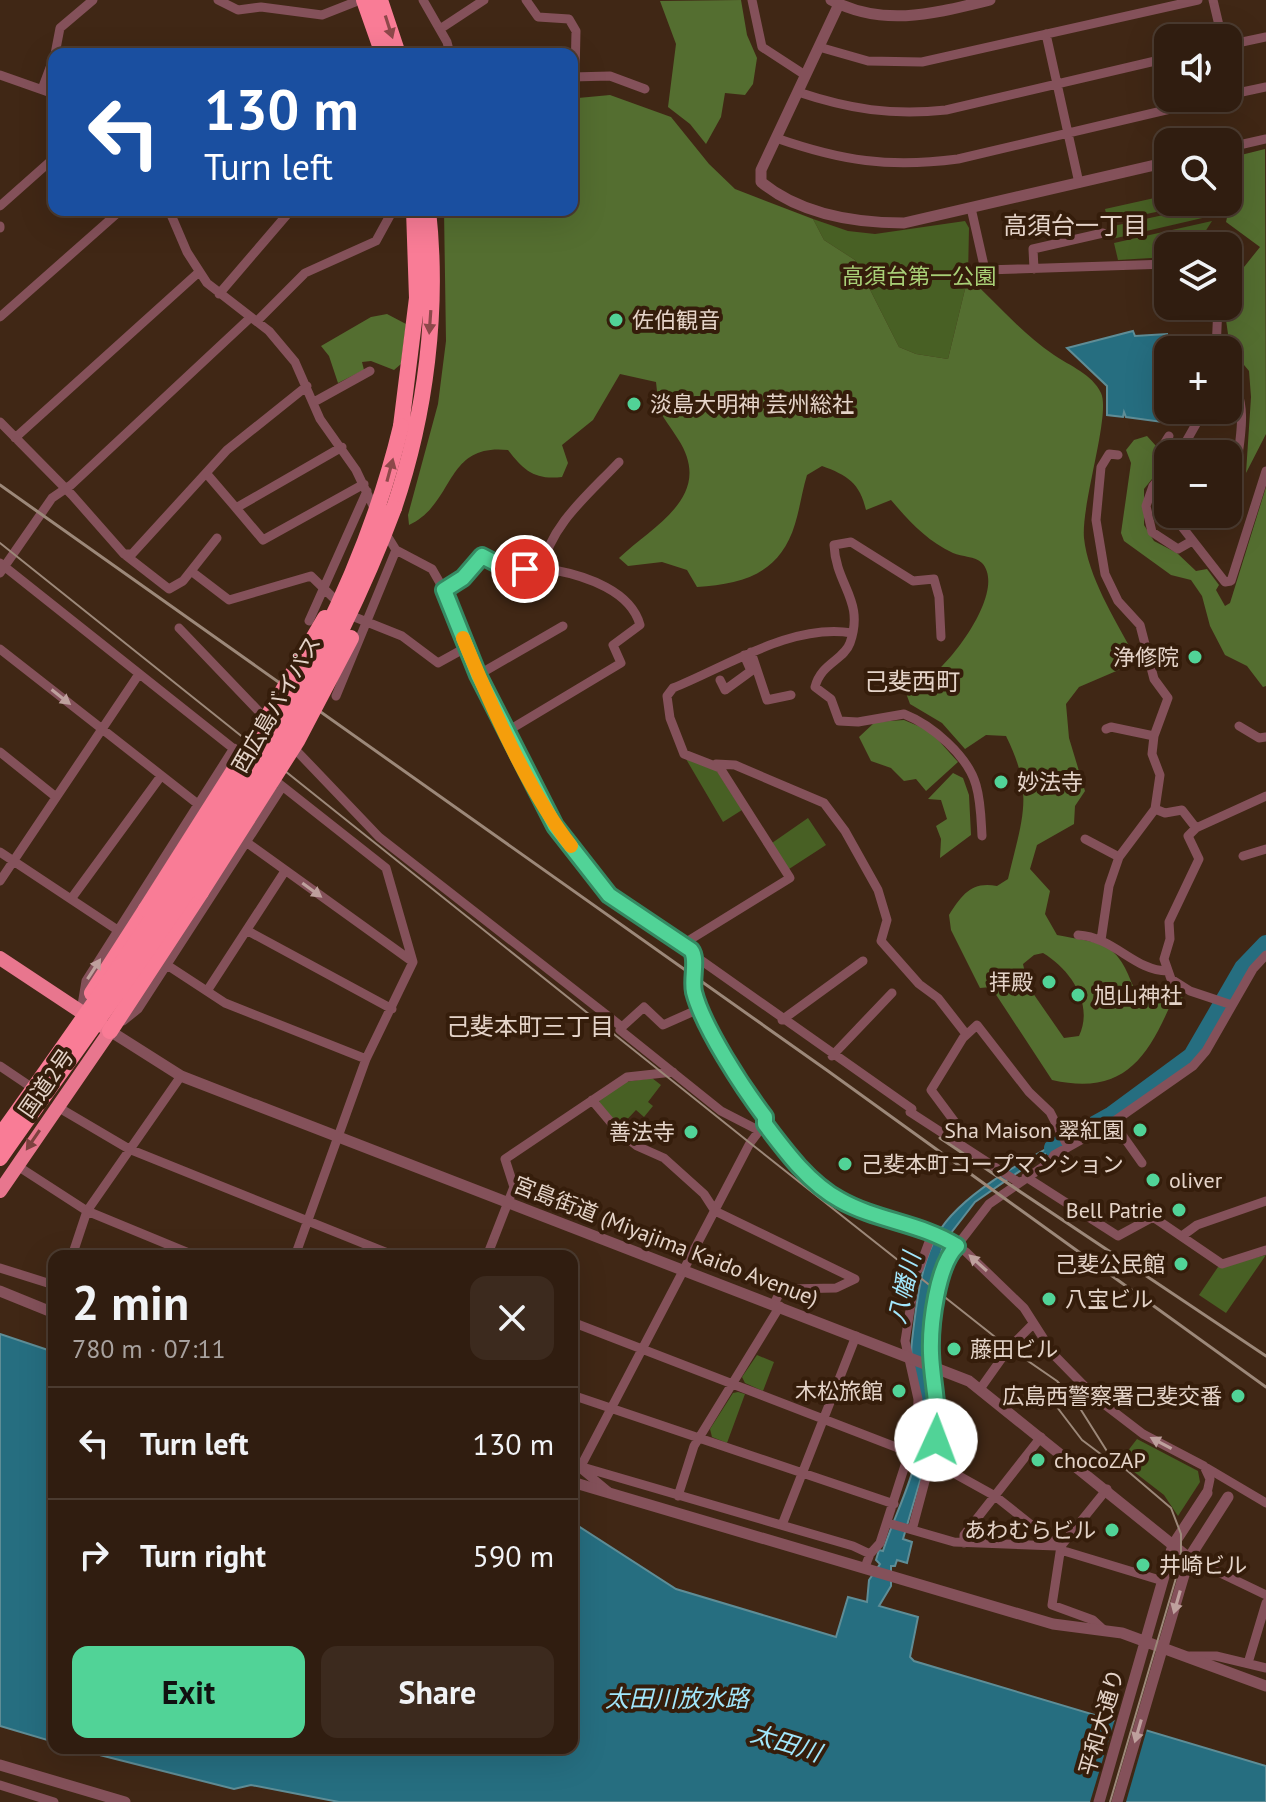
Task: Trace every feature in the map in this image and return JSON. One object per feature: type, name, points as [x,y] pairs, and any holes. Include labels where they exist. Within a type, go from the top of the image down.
[{"type":"highway","points":[[365,1],[381,48]]},
{"type":"highway","points":[[365,1],[394,48]]},
{"type":"highway","name":"西広島バイパス","points":[[0,1136],[120,971],[239,787],[308,671],[345,596],[382,500],[401,426],[417,298],[422,216]]},
{"type":"highway","name":"西広島バイパス","points":[[0,1155],[130,978],[290,728],[351,615],[407,472],[428,345],[422,216]]},
{"type":"highway","points":[[0,958],[110,1031],[324,695],[367,600],[394,508]]},
{"type":"highway","points":[[81,1011],[264,723],[327,614],[345,596]]},
{"type":"highway","name":"国道2号","points":[[0,1155],[42,1095],[81,1011]]},
{"type":"highway","name":"国道2号","points":[[0,1191],[110,1031]]},
{"type":"street","points":[[56,48],[60,28],[93,0]]},
{"type":"street","points":[[218,0],[238,10],[261,7],[322,15],[337,4],[365,1]]},
{"type":"street","points":[[423,0],[448,48]]},
{"type":"street","points":[[440,29],[484,0]]},
{"type":"street","points":[[526,0],[538,17],[569,19],[576,31],[575,48]]},
{"type":"street","points":[[752,0],[762,47],[805,75]]},
{"type":"street","points":[[990,0],[900,18],[865,14],[835,2],[819,47],[761,170],[761,182],[832,216],[864,223],[904,223],[1154,165]]},
{"type":"street","points":[[819,47],[868,61],[897,64],[953,58],[1198,0]]},
{"type":"street","points":[[1213,0],[1219,24]]},
{"type":"street","points":[[1046,34],[1079,183]]},
{"type":"street","points":[[1242,42],[1266,37]]},
{"type":"street","points":[[798,92],[845,108],[886,114],[916,113],[946,110],[1154,61]]},
{"type":"street","points":[[42,89],[48,72]]},
{"type":"street","points":[[0,75],[48,92]]},
{"type":"street","points":[[578,76],[610,76],[645,89]]},
{"type":"street","points":[[1242,92],[1266,87]]},
{"type":"street","points":[[776,138],[826,156],[882,165],[958,159],[1157,112]]},
{"type":"street","points":[[1242,144],[1266,139]]},
{"type":"street","points":[[0,206],[48,163]]},
{"type":"street","points":[[971,208],[985,270],[1154,265]]},
{"type":"street","points":[[0,317],[114,216]]},
{"type":"street","points":[[172,216],[199,272],[219,294],[283,345],[307,386],[320,419],[342,447],[396,550],[432,569],[444,590],[478,675],[555,826],[609,895],[683,944],[782,1020],[956,1142],[1118,1236],[1153,1217],[1222,1264],[1266,1250]]},
{"type":"street","points":[[219,294],[286,216]]},
{"type":"street","points":[[297,1250],[366,1059],[413,962],[386,868],[1,568],[52,498],[305,273],[376,241],[390,216]]},
{"type":"street","points":[[1034,269],[1033,249],[1103,233]]},
{"type":"street","points":[[15,438],[199,272]]},
{"type":"street","points":[[314,402],[370,371]]},
{"type":"street","points":[[124,554],[132,554],[227,450],[307,386]]},
{"type":"street","points":[[0,422],[124,554],[169,589],[191,571],[217,538]]},
{"type":"street","points":[[1166,440],[1169,436]]},
{"type":"street","points":[[236,508],[342,447]]},
{"type":"street","points":[[1101,940],[1109,886],[1119,857],[1155,809],[1160,775],[1152,754],[1154,736],[1168,698],[1154,679],[1140,625],[1118,601],[1105,574],[1097,531],[1101,467],[1109,454],[1118,455]]},
{"type":"street","points":[[542,569],[546,548],[567,517],[619,462]]},
{"type":"street","points":[[1182,528],[1225,582],[1231,581],[1266,471]]},
{"type":"street","points":[[206,473],[263,540],[365,488]]},
{"type":"street","points":[[1153,486],[1146,506],[1152,532],[1178,549],[1192,541]]},
{"type":"street","points":[[309,621],[365,488]]},
{"type":"street","points":[[941,637],[939,597],[934,579],[913,581],[851,542],[834,545],[845,590],[856,610],[848,647],[820,673],[815,687],[831,699],[839,721],[858,722],[904,714],[936,733],[974,778],[980,799],[982,836]]},
{"type":"street","points":[[336,696],[396,550]]},
{"type":"street","points":[[444,590],[463,578],[482,556],[507,569],[542,569],[601,585],[630,606],[640,625],[613,645],[621,663],[506,732]]},
{"type":"street","points":[[191,571],[229,600],[308,576],[325,588],[352,616],[402,636],[439,664],[467,647]]},
{"type":"street","points":[[478,675],[563,626]]},
{"type":"street","points":[[179,628],[379,837],[622,1027]]},
{"type":"street","points":[[852,633],[831,629],[795,636],[673,688],[667,696],[670,718],[684,754],[716,764],[735,765],[824,803],[845,831],[878,890],[887,920],[882,943],[919,984],[938,998],[966,1034]]},
{"type":"street","points":[[0,649],[245,842],[413,962]]},
{"type":"street","points":[[720,680],[725,690],[747,676],[751,671],[748,654]]},
{"type":"street","points":[[748,654],[767,700],[791,695]]},
{"type":"street","points":[[0,881],[139,674]]},
{"type":"street","points":[[1239,726],[1265,743]]},
{"type":"street","points":[[1106,729],[1111,727],[1154,736]]},
{"type":"street","points":[[81,1011],[86,981],[234,748]]},
{"type":"street","points":[[0,752],[56,797]]},
{"type":"street","points":[[683,944],[790,878],[716,764]]},
{"type":"street","points":[[71,899],[161,776]]},
{"type":"street","points":[[110,1031],[138,1009],[282,787]]},
{"type":"street","points":[[1225,1003],[1179,986],[1167,971],[1164,959],[1170,939],[1169,922],[1199,859],[1187,839],[1196,828],[1229,816],[1266,796]]},
{"type":"street","points":[[1155,809],[1165,813],[1182,810],[1196,828]]},
{"type":"street","points":[[1085,839],[1119,857]]},
{"type":"street","points":[[1243,856],[1266,849]]},
{"type":"street","points":[[0,852],[119,931]]},
{"type":"street","points":[[207,991],[285,871]]},
{"type":"street","points":[[248,931],[392,1009]]},
{"type":"street","points":[[1078,935],[1101,940],[1151,971],[1167,971]]},
{"type":"street","points":[[910,1530],[931,1460],[939,1407],[930,1366],[937,1297],[949,1256],[989,1204],[1015,1178],[1065,1141],[1113,1122],[1193,1066],[1225,1003],[1266,955]]},
{"type":"street","points":[[578,1461],[612,1408],[765,1117],[732,1067],[694,992],[695,956]]},
{"type":"street","points":[[782,1020],[863,961]]},
{"type":"street","points":[[167,965],[225,1003],[366,1059]]},
{"type":"street","points":[[832,1056],[892,993]]},
{"type":"street","points":[[701,1008],[663,1025],[644,1007],[620,1030],[721,1111],[762,1127],[801,1169],[830,1194],[863,1210],[934,1232],[957,1246],[1002,1284],[1062,1363],[1096,1398],[1143,1434],[1264,1501]]},
{"type":"street","points":[[956,1142],[957,1125],[931,1090],[966,1034],[977,1025],[992,1040],[1029,1092],[1050,1112],[1065,1141]]},
{"type":"street","name":"宮島街道 (Miyajima Kaido Avenue)","points":[[110,1031],[181,1076],[777,1305],[909,1357],[980,1389],[1166,1536],[1189,1558]]},
{"type":"street","points":[[0,1066],[42,1095]]},
{"type":"street","points":[[489,1250],[514,1187],[505,1159],[627,1077],[673,1072]]},
{"type":"street","points":[[74,1250],[87,1211],[181,1076]]},
{"type":"street","points":[[592,1100],[619,1132],[637,1146],[664,1158],[704,1194],[715,1211],[855,1279],[836,1288],[787,1289],[780,1292],[777,1305],[734,1384],[694,1446],[678,1496]]},
{"type":"street","points":[[56,1106],[129,1149],[379,1250]]},
{"type":"street","points":[[1113,1122],[1142,1163]]},
{"type":"street","points":[[16,1165],[87,1211],[181,1250]]},
{"type":"street","points":[[1182,1236],[1197,1225],[1266,1201]]},
{"type":"street","points":[[919,1269],[934,1232]]},
{"type":"street","points":[[0,1268],[48,1283]]},
{"type":"street","points":[[869,1568],[870,1554],[891,1524],[894,1504],[913,1453],[917,1428],[918,1399],[909,1357],[914,1285]]},
{"type":"street","points":[[0,1291],[48,1311]]},
{"type":"street","points":[[578,1324],[931,1460],[995,1496],[1064,1551],[1163,1581]]},
{"type":"street","points":[[1011,1346],[1033,1324]]},
{"type":"street","points":[[782,1525],[856,1336]]},
{"type":"street","points":[[980,1389],[1002,1358]]},
{"type":"street","points":[[578,1397],[894,1504]]},
{"type":"street","points":[[964,1543],[964,1535],[1041,1437]]},
{"type":"street","points":[[1204,1466],[1210,1479],[1207,1493]]},
{"type":"street","points":[[578,1467],[782,1525],[870,1554]]},
{"type":"street","points":[[578,1468],[610,1493]]},
{"type":"street","points":[[578,1484],[1053,1624],[1105,1631],[1146,1641],[1162,1653],[1216,1656],[1266,1668]]},
{"type":"street","points":[[1105,1631],[1093,1620],[1052,1605],[1061,1546],[1107,1489]]},
{"type":"street","points":[[1228,1497],[1244,1492]]},
{"type":"street","name":"平和大通り","points":[[1099,1802],[1173,1545],[1207,1493]]},
{"type":"street","name":"平和大通り","points":[[1117,1802],[1189,1558],[1228,1497]]},
{"type":"street","points":[[891,1524],[964,1543],[1043,1542],[1061,1546]]},
{"type":"street","points":[[1189,1558],[1266,1595]]},
{"type":"street","points":[[1248,1663],[1266,1603]]},
{"type":"street","points":[[1190,1656],[1222,1672],[1266,1686]]},
{"type":"street","points":[[0,1765],[125,1802]]},
{"type":"street","points":[[0,1785],[54,1802]]},
{"type":"green space","points":[[741,0],[747,35],[757,58],[753,84],[745,95],[725,93],[721,117],[706,144],[690,124],[668,107],[676,44],[660,1]]},
{"type":"green space","points":[[610,95],[671,117],[709,164],[735,189],[813,219],[824,240],[855,260],[899,347],[916,354],[948,359],[968,277],[1031,337],[1097,386],[1103,404],[1102,420],[1084,538],[1096,582],[1132,651],[1128,666],[1079,687],[1066,704],[1069,738],[1085,791],[1075,806],[1074,824],[1037,845],[1030,869],[1050,891],[1045,914],[1057,935],[1106,947],[1120,960],[1133,986],[1155,994],[1172,988],[1184,992],[1182,999],[1172,1001],[1153,1040],[1129,1069],[1097,1083],[1052,1080],[991,987],[980,988],[951,930],[949,915],[968,891],[980,886],[997,886],[1008,879],[1023,807],[1021,774],[1006,736],[986,735],[965,749],[942,723],[910,704],[903,685],[925,680],[962,643],[982,608],[987,590],[988,575],[982,563],[935,543],[891,500],[866,510],[860,493],[851,481],[822,466],[807,475],[797,518],[780,555],[758,573],[730,583],[697,587],[687,570],[662,562],[628,566],[619,558],[676,508],[685,493],[689,477],[688,459],[660,409],[656,382],[620,374],[593,420],[562,445],[568,463],[562,477],[544,477],[531,472],[519,464],[508,450],[487,450],[461,465],[435,503],[409,525],[408,515],[438,404],[446,341],[444,216],[578,216],[578,98]],"holes":[[[1043,953],[1063,969],[1077,989],[1084,1012],[1079,1036],[1064,1038],[1028,986],[1023,964],[1034,955]]]},
{"type":"green space","points":[[1265,149],[1266,434],[1246,473],[1251,397],[1249,371],[1242,363],[1242,336],[1228,336],[1226,320],[1242,320],[1242,270],[1260,247],[1226,222],[1227,216],[1242,216],[1242,155]]},
{"type":"green space","points":[[1154,198],[1154,212],[1108,222],[1105,209]]},
{"type":"green space","points":[[1159,216],[1211,216],[1112,239],[1109,227]]},
{"type":"green space","name":"高須台第一公園","points":[[813,219],[848,231],[875,234],[965,221],[969,228],[968,277],[948,359],[916,354],[899,347],[855,260],[824,240]]},
{"type":"green space","points":[[1212,221],[1205,232],[1163,232]]},
{"type":"green space","points":[[1154,234],[1154,258],[1118,260],[1114,243]]},
{"type":"green space","points":[[387,314],[406,324],[401,364],[394,370],[371,361],[362,362],[364,370],[338,383],[329,356],[321,346],[371,317]]},
{"type":"green space","points":[[1147,436],[1154,444],[1154,476],[1144,489],[1144,525],[1154,541],[1177,553],[1196,571],[1207,569],[1219,585],[1216,590],[1225,606],[1230,603],[1266,487],[1266,686],[1263,687],[1247,666],[1225,655],[1210,626],[1202,596],[1191,580],[1171,575],[1124,541],[1121,533],[1131,463],[1126,450],[1134,440]]},
{"type":"green space","points":[[904,720],[930,731],[958,762],[926,791],[916,779],[904,781],[891,768],[871,761],[859,737],[875,722]]},
{"type":"green space","points":[[686,759],[715,768],[742,810],[723,822]]},
{"type":"green space","points":[[953,773],[963,778],[969,795],[971,835],[940,858],[941,839],[936,826],[947,819],[941,800],[928,799]]},
{"type":"green space","points":[[808,818],[826,845],[789,869],[772,843]]},
{"type":"green space","points":[[652,1078],[661,1085],[648,1102],[653,1106],[644,1117],[636,1110],[620,1127],[599,1103],[600,1098],[625,1082]]},
{"type":"green space","points":[[1266,1255],[1226,1313],[1199,1295],[1218,1267]]},
{"type":"green space","points":[[757,1355],[774,1362],[763,1391],[745,1383],[742,1377]]},
{"type":"green space","points":[[733,1393],[745,1394],[727,1443],[712,1437],[710,1429]]},
{"type":"green space","points":[[1137,1439],[1198,1471],[1200,1482],[1178,1516],[1164,1495],[1120,1461]]},
{"type":"water","points":[[1133,331],[1135,336],[1167,334],[1154,336],[1154,421],[1126,417],[1124,412],[1123,417],[1107,415],[1107,386],[1067,348]]},
{"type":"water","name":"太田川放水路","points":[[1072,1135],[975,1202],[944,1242],[932,1286],[923,1341],[933,1403],[932,1440],[903,1539],[912,1542],[907,1563],[897,1560],[895,1566],[891,1566],[891,1586],[879,1606],[918,1617],[910,1657],[914,1661],[1266,1766],[1266,1802],[339,1802],[251,1785],[234,1789],[96,1754],[578,1754],[578,1526],[676,1589],[836,1637],[848,1597],[867,1602],[869,1580],[880,1564],[876,1560],[879,1550],[883,1551],[915,1463],[920,1421],[911,1352],[926,1260],[937,1235],[962,1205],[1017,1165]]},
{"type":"water","points":[[0,1334],[48,1350],[48,1740],[0,1726]]},
{"type":"pier","points":[[1115,1719],[1147,1729],[1126,1802],[1090,1802]]},
{"type":"waterway","name":"八幡川","points":[[1053,1148],[1112,1115],[1192,1056],[1243,968],[1266,944]]},
{"type":"tram line","points":[[0,543],[750,1143],[1009,1348],[1057,1381],[1076,1402],[1110,1456],[1171,1508],[1181,1534],[1181,1561],[1110,1802]]},
{"type":"tram line","points":[[1044,1390],[1082,1440],[1102,1455]]},
{"type":"railway","points":[[0,485],[828,1071],[1266,1387]]},
{"type":"railway","points":[[940,1138],[1266,1356]]},
{"type":"slow traffic","points":[[463,638],[506,732],[555,826],[571,846]]},
{"type":"place","name":"佐伯観音","points":[[616,320]]},
{"type":"place","name":"淡島大明神 芸州総社","points":[[634,404]]},
{"type":"place","name":"浄修院","points":[[1195,657]]},
{"type":"place","name":"妙法寺","points":[[1001,782]]},
{"type":"place","name":"拝殿","points":[[1049,982]]},
{"type":"place","name":"旭山神社","points":[[1078,995]]},
{"type":"place","name":"Sha Maison 翠紅園","points":[[1140,1130]]},
{"type":"place","name":"善法寺","points":[[691,1132]]},
{"type":"place","name":"己斐本町コープマンション","points":[[845,1164]]},
{"type":"place","name":"oliver","points":[[1153,1180]]},
{"type":"place","name":"Bell Patrie","points":[[1179,1210]]},
{"type":"place","name":"己斐公民館","points":[[1181,1264]]},
{"type":"place","name":"八宝ビル","points":[[1049,1299]]},
{"type":"place","name":"藤田ビル","points":[[954,1349]]},
{"type":"place","name":"木松旅館","points":[[899,1391]]},
{"type":"place","name":"広島西警察署己斐交番","points":[[1238,1396]]},
{"type":"place","name":"chocoZAP","points":[[1038,1460]]},
{"type":"place","name":"あわむらビル","points":[[1112,1530]]},
{"type":"place","name":"井崎ビル","points":[[1143,1565]]},
{"type":"district","name":"高須台一丁目","points":[[1075,225]]},
{"type":"district","name":"己斐西町","points":[[912,681]]},
{"type":"district","name":"己斐本町三丁目","points":[[530,1026]]},
{"type":"route","points":[[525,569],[507,569],[482,556],[463,578],[444,590],[478,675],[555,826],[609,895],[691,950],[695,956],[694,992],[708,1022],[732,1067],[765,1117],[765,1124],[801,1169],[844,1202],[933,1231],[957,1246],[949,1256],[937,1297],[931,1352],[939,1407],[936,1440]]},
{"type":"water label","name":"太田川","points":[[786,1743]]}]
